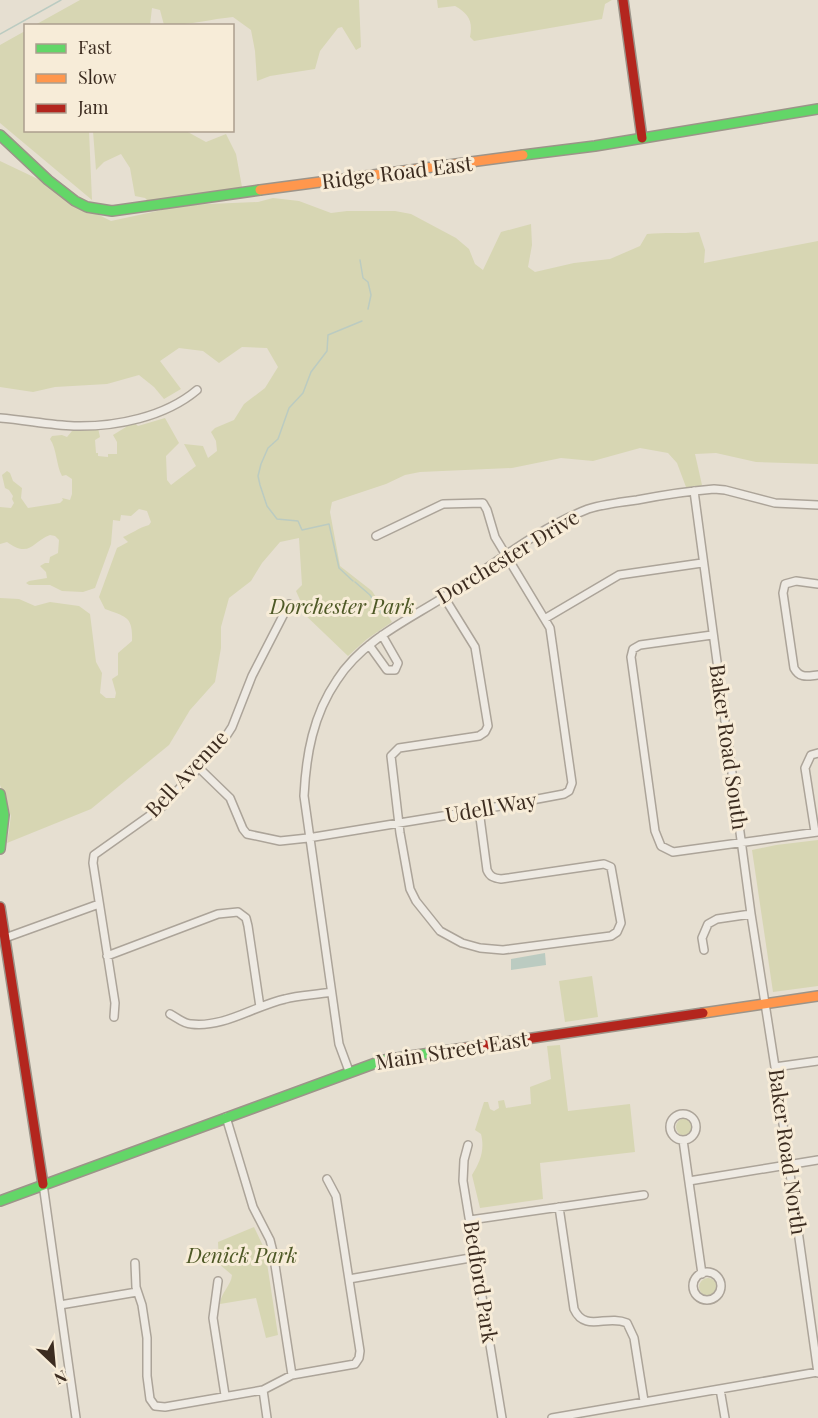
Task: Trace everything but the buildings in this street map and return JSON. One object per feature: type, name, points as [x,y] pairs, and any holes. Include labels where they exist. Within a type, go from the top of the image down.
[{"type":"main road","points":[[623,0],[642,138]]},
{"type":"main road","name":"Ridge Road East","points":[[0,135],[48,180],[75,201],[87,207],[112,212],[249,191],[507,159],[818,109]]},
{"type":"main road","points":[[0,794],[5,814],[0,849]]},
{"type":"main road","points":[[0,907],[43,1184]]},
{"type":"main road","name":"Main Street East","points":[[0,1201],[349,1071],[394,1058],[818,996]]},
{"type":"street","points":[[0,418],[74,426],[103,425],[159,413],[182,403],[197,390]]},
{"type":"street","name":"Dorchester Drive","points":[[349,1071],[339,1044],[308,838],[304,785],[306,763],[315,722],[338,677],[356,655],[382,635],[506,555],[567,518],[590,508],[694,490],[725,490],[775,503],[818,505]]},
{"type":"street","name":"Baker Road South","points":[[694,490],[702,563],[764,1003]]},
{"type":"street","name":"Udell Way","points":[[199,768],[230,798],[243,830],[247,834],[279,841],[479,810],[564,794],[569,790],[572,783],[563,712],[553,642],[546,618],[492,532],[483,503],[443,504],[376,536]]},
{"type":"street","points":[[546,618],[619,575],[702,563]]},
{"type":"street","points":[[818,584],[796,582],[785,584],[783,593],[794,668],[803,676],[818,675]]},
{"type":"street","points":[[444,597],[475,647],[488,726],[479,736],[399,748],[392,753],[390,760],[407,876],[416,901],[440,931],[462,943],[480,948],[503,950],[611,936],[617,932],[621,923],[611,867],[604,864],[501,879],[490,876],[487,870],[479,810]]},
{"type":"street","name":"Bell Avenue","points":[[99,904],[93,863],[94,855],[155,813],[220,744],[232,727],[252,676],[289,604]]},
{"type":"street","points":[[369,645],[387,670],[395,670],[398,663],[382,635]]},
{"type":"street","points":[[712,635],[640,645],[633,649],[633,669],[655,831],[661,846],[673,852],[817,832],[805,768],[811,755],[818,753]]},
{"type":"street","points":[[5,938],[99,904],[115,1003],[114,1017]]},
{"type":"street","points":[[107,956],[218,914],[238,912],[246,918],[248,926],[260,1007]]},
{"type":"street","points":[[704,950],[702,938],[708,924],[717,919],[751,914]]},
{"type":"street","points":[[170,1014],[189,1024],[214,1023],[286,999],[331,992]]},
{"type":"street","name":"Baker Road North","points":[[764,1003],[818,1372]]},
{"type":"street","points":[[775,1067],[818,1060]]},
{"type":"street","points":[[226,1118],[253,1207],[270,1240],[292,1376]]},
{"type":"street","points":[[684,1140],[702,1274]]},
{"type":"street","name":"Bedford Park","points":[[468,1145],[464,1160],[463,1181],[502,1418]]},
{"type":"street","points":[[689,1181],[818,1160]]},
{"type":"street","points":[[135,1263],[137,1292],[142,1305],[147,1338],[147,1376],[150,1399],[155,1406],[165,1407],[263,1390],[292,1376],[355,1364],[359,1358],[349,1279],[336,1196],[327,1179]]},
{"type":"street","points":[[43,1184],[76,1418]]},
{"type":"street","points":[[470,1220],[644,1195]]},
{"type":"street","points":[[559,1207],[576,1315],[587,1322],[620,1319],[627,1323],[634,1338],[644,1401]]},
{"type":"street","points":[[349,1279],[476,1257]]},
{"type":"street","points":[[702,1274],[715,1275],[720,1283],[719,1292],[713,1299],[700,1298],[694,1292],[693,1283],[702,1274]]},
{"type":"street","points":[[218,1281],[213,1318],[225,1395]]},
{"type":"street","points":[[60,1305],[137,1292]]},
{"type":"street","points":[[552,1418],[818,1372]]},
{"type":"street","points":[[720,1389],[725,1418]]},
{"type":"street","points":[[263,1390],[267,1418]]},
{"type":"green space","points":[[80,0],[359,0],[361,47],[356,50],[342,27],[338,28],[320,51],[315,69],[270,76],[257,81],[251,30],[233,17],[164,24],[160,10],[152,8],[150,24],[37,24]]},
{"type":"green space","points":[[437,0],[612,0],[605,4],[602,19],[474,41],[470,37],[471,27],[467,15],[455,6],[438,8]]},
{"type":"green space","points":[[24,32],[24,132],[89,132],[92,200],[0,123],[0,45]]},
{"type":"green space","points":[[93,132],[188,132],[206,142],[226,134],[236,154],[242,187],[150,203],[145,198],[135,196],[130,168],[121,154],[104,162],[96,170]]},
{"type":"green space","name":"Dorchester Park","points":[[0,161],[42,181],[79,205],[111,221],[185,205],[258,202],[273,198],[299,201],[331,213],[395,211],[411,214],[456,238],[469,249],[475,264],[483,270],[501,232],[531,224],[532,245],[528,267],[535,272],[574,263],[610,259],[640,246],[647,234],[699,232],[705,250],[704,263],[818,241],[818,464],[756,462],[716,453],[695,454],[702,485],[696,489],[686,487],[677,463],[668,453],[640,448],[593,461],[561,458],[512,468],[420,472],[405,475],[386,484],[332,502],[330,512],[340,566],[372,591],[392,622],[367,639],[348,656],[300,610],[300,600],[296,591],[302,585],[299,538],[280,542],[262,563],[251,581],[229,598],[221,627],[221,648],[215,682],[190,710],[169,745],[91,809],[7,843],[11,816],[0,785],[0,598],[19,599],[35,606],[50,602],[79,606],[90,614],[96,662],[102,673],[100,693],[106,698],[115,698],[112,679],[118,675],[118,653],[132,641],[132,633],[127,619],[105,609],[99,597],[117,548],[128,542],[123,537],[151,522],[147,511],[139,509],[131,516],[121,515],[120,521],[113,520],[111,544],[95,588],[83,592],[62,591],[50,585],[29,585],[26,583],[29,581],[47,578],[46,572],[40,566],[49,563],[50,557],[58,553],[59,540],[50,535],[26,549],[15,547],[7,542],[0,544],[0,507],[11,508],[14,503],[13,496],[5,488],[2,475],[7,471],[13,481],[22,488],[21,498],[28,508],[60,503],[62,498],[70,500],[72,479],[66,475],[62,476],[50,439],[52,436],[67,437],[72,431],[98,428],[100,437],[95,440],[96,453],[98,456],[108,457],[108,454],[117,454],[117,442],[113,435],[126,427],[127,422],[133,422],[138,426],[165,418],[179,443],[166,456],[167,480],[171,485],[196,466],[184,444],[203,446],[208,458],[217,451],[216,441],[211,432],[234,420],[244,404],[265,388],[278,367],[267,348],[242,347],[219,363],[203,351],[179,348],[160,361],[181,389],[164,399],[139,375],[107,384],[55,387],[33,392],[0,387]]},
{"type":"green space","points":[[818,840],[818,986],[773,992],[752,850]]},
{"type":"green space","points":[[592,976],[598,1017],[565,1022],[559,981]]},
{"type":"green space","points":[[560,1045],[568,1111],[630,1104],[635,1152],[540,1163],[543,1199],[480,1208],[472,1175],[482,1151],[481,1134],[475,1130],[484,1102],[488,1102],[490,1109],[494,1111],[499,1108],[498,1101],[504,1100],[506,1108],[531,1104],[530,1087],[551,1079],[547,1046]]},
{"type":"green space","points":[[685,1118],[691,1121],[694,1127],[691,1133],[685,1136],[679,1133],[676,1127],[679,1121]]},
{"type":"green space","name":"Denick Park","points":[[254,1227],[265,1250],[278,1335],[266,1338],[256,1298],[220,1304],[232,1275],[219,1264],[218,1242]]},
{"type":"green space","points":[[708,1278],[714,1281],[717,1287],[714,1293],[708,1296],[702,1293],[699,1287],[702,1281]]},
{"type":"shaded area","points":[[545,953],[546,965],[511,970],[511,959]]},
{"type":"waterway","points":[[0,34],[61,0]]},
{"type":"waterway","points":[[360,260],[363,278],[368,282],[371,295],[368,309]]},
{"type":"waterway","points":[[353,581],[339,568],[329,524],[302,530],[298,521],[277,519],[267,506],[258,476],[268,448],[278,439],[289,408],[303,393],[311,372],[327,351],[328,335],[362,321]]},
{"type":"waterway","points":[[355,582],[370,595],[382,614]]},
{"type":"traffic: fast","points":[[523,155],[595,146],[818,109]]},
{"type":"traffic: fast","points":[[0,135],[48,180],[75,201],[87,207],[112,211],[260,190]]},
{"type":"traffic: fast","points":[[0,794],[4,815],[0,849]]},
{"type":"traffic: fast","points":[[0,1201],[384,1060],[444,1051]]},
{"type":"traffic: slow","points":[[260,190],[523,155]]},
{"type":"traffic: slow","points":[[703,1013],[818,996]]},
{"type":"traffic: jam","points":[[623,0],[642,138]]},
{"type":"traffic: jam","points":[[0,907],[43,1184]]},
{"type":"traffic: jam","points":[[444,1051],[703,1013]]}]
